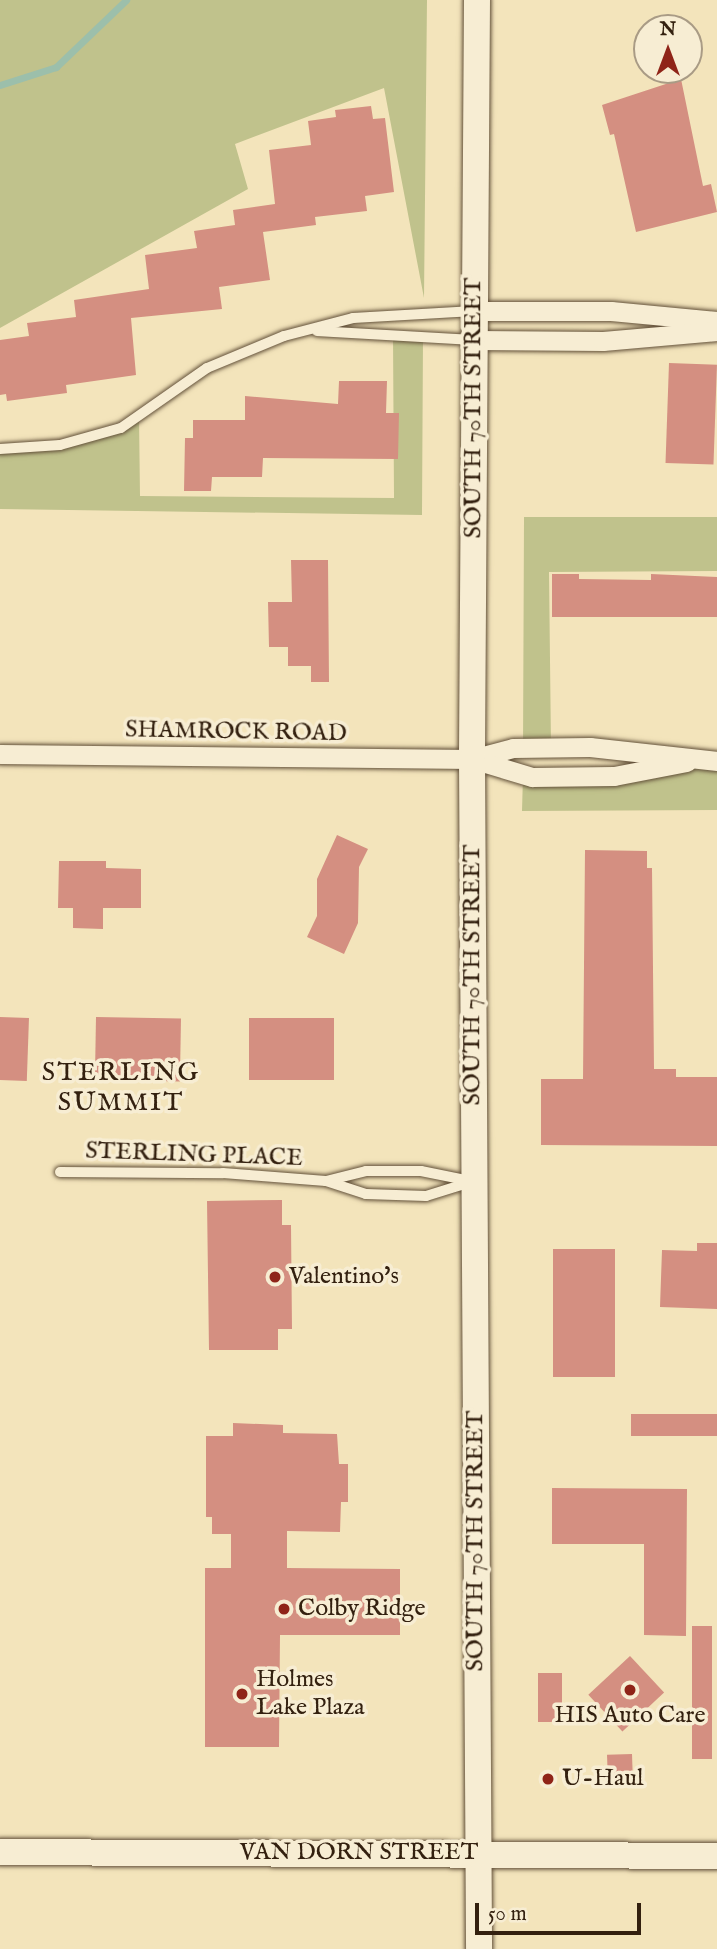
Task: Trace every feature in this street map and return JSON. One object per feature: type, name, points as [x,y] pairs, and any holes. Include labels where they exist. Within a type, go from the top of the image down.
[{"type":"main road","name":"SOUTH 70TH STREET","points":[[477,0],[472,759],[479,1949]]},
{"type":"main road","name":"VAN DORN STREET","points":[[0,1852],[717,1856]]},
{"type":"street","points":[[475,311],[611,311],[717,321]]},
{"type":"street","points":[[475,340],[603,341],[717,331]]},
{"type":"street","name":"SHAMROCK ROAD","points":[[0,754],[472,759],[513,748],[590,747],[656,752],[692,761]]},
{"type":"street","name":"SHAMROCK ROAD","points":[[472,759],[532,777],[614,776],[692,761],[717,761]]},
{"type":"lane","points":[[0,449],[92,440],[121,428],[233,354],[309,331],[381,315],[475,311]]},
{"type":"lane","points":[[309,331],[475,340]]},
{"type":"lane","name":"STERLING PLACE","points":[[326,1181],[366,1171],[421,1171],[474,1181]]},
{"type":"lane","name":"STERLING PLACE","points":[[60,1172],[201,1172],[326,1181],[366,1194],[426,1196],[474,1181]]},
{"type":"green space","points":[[0,0],[427,0],[424,298],[384,88],[235,144],[248,189],[0,328]]},
{"type":"green space","points":[[393,337],[423,339],[422,515],[0,509],[0,449],[60,445],[139,417],[140,496],[394,498]]},
{"type":"green space","points":[[524,517],[717,517],[717,571],[549,572],[551,747],[523,748]]},
{"type":"green space","points":[[717,761],[717,810],[522,811],[523,776]]},
{"type":"building","points":[[666,84],[682,84],[703,186],[711,184],[717,212],[636,232],[614,134],[610,135],[602,105]]},
{"type":"building","points":[[371,106],[373,119],[385,118],[394,192],[365,196],[367,211],[315,217],[316,225],[263,232],[270,280],[219,287],[222,309],[131,318],[136,375],[66,385],[67,393],[7,401],[6,394],[0,395],[0,340],[29,336],[27,323],[76,317],[74,300],[149,289],[145,255],[197,248],[194,231],[235,225],[233,210],[275,204],[269,150],[311,145],[308,121],[336,117],[335,110]]},
{"type":"building","points":[[669,363],[717,365],[713,465],[666,463]]},
{"type":"building","points":[[339,381],[387,381],[386,413],[399,413],[398,459],[263,458],[262,477],[212,477],[211,491],[184,491],[185,438],[193,438],[193,420],[245,420],[245,396],[338,404]]},
{"type":"building","points":[[291,560],[328,560],[329,682],[311,682],[311,666],[288,666],[288,647],[269,647],[268,602],[292,602]]},
{"type":"building","points":[[552,574],[579,574],[579,579],[651,580],[651,574],[717,577],[717,617],[552,617]]},
{"type":"building","points":[[337,835],[368,849],[359,867],[358,923],[344,954],[307,937],[317,916],[317,879]]},
{"type":"building","points":[[585,850],[647,851],[647,868],[652,868],[654,1069],[676,1069],[676,1077],[717,1077],[717,1146],[541,1145],[541,1079],[583,1079]]},
{"type":"building","points":[[59,861],[106,861],[106,868],[141,869],[141,908],[103,908],[103,929],[73,928],[73,908],[58,908]]},
{"type":"building","points":[[0,1017],[29,1018],[27,1081],[0,1080]]},
{"type":"building","points":[[96,1017],[181,1018],[180,1081],[95,1080]]},
{"type":"building","points":[[249,1018],[334,1018],[334,1080],[249,1080]]},
{"type":"building","points":[[282,1200],[282,1225],[291,1225],[292,1329],[278,1329],[278,1350],[209,1350],[207,1201]]},
{"type":"building","points":[[697,1243],[717,1243],[717,1309],[660,1307],[662,1250],[697,1251]]},
{"type":"building","points":[[553,1249],[615,1249],[615,1377],[553,1377]]},
{"type":"building","points":[[631,1414],[717,1414],[717,1436],[631,1436]]},
{"type":"building","points":[[233,1423],[283,1425],[283,1433],[337,1434],[339,1464],[348,1464],[348,1502],[341,1502],[340,1532],[287,1531],[287,1568],[400,1569],[400,1635],[280,1635],[279,1747],[205,1747],[205,1568],[231,1568],[231,1534],[212,1534],[212,1517],[206,1517],[206,1436],[233,1436]]},
{"type":"building","points":[[552,1488],[687,1489],[686,1636],[644,1635],[644,1544],[552,1544]]},
{"type":"building","points":[[692,1626],[712,1626],[712,1759],[692,1759]]},
{"type":"building","points":[[630,1656],[664,1693],[622,1731],[588,1695]]},
{"type":"building","points":[[538,1673],[562,1673],[562,1722],[538,1722]]},
{"type":"building","points":[[632,1754],[633,1779],[608,1780],[607,1755]]},
{"type":"waterway","points":[[0,85],[56,67],[126,0]]},
{"type":"place","name":"Valentino's","points":[[275,1277]]},
{"type":"place","name":"Colby Ridge","points":[[284,1609]]},
{"type":"place","name":"HIS Auto Care","points":[[630,1690]]},
{"type":"place","name":"Holmes Lake Plaza","points":[[242,1694]]},
{"type":"place","name":"U-Haul","points":[[548,1779]]},
{"type":"district","name":"STERLING SUMMIT","points":[[121,1088]]}]
